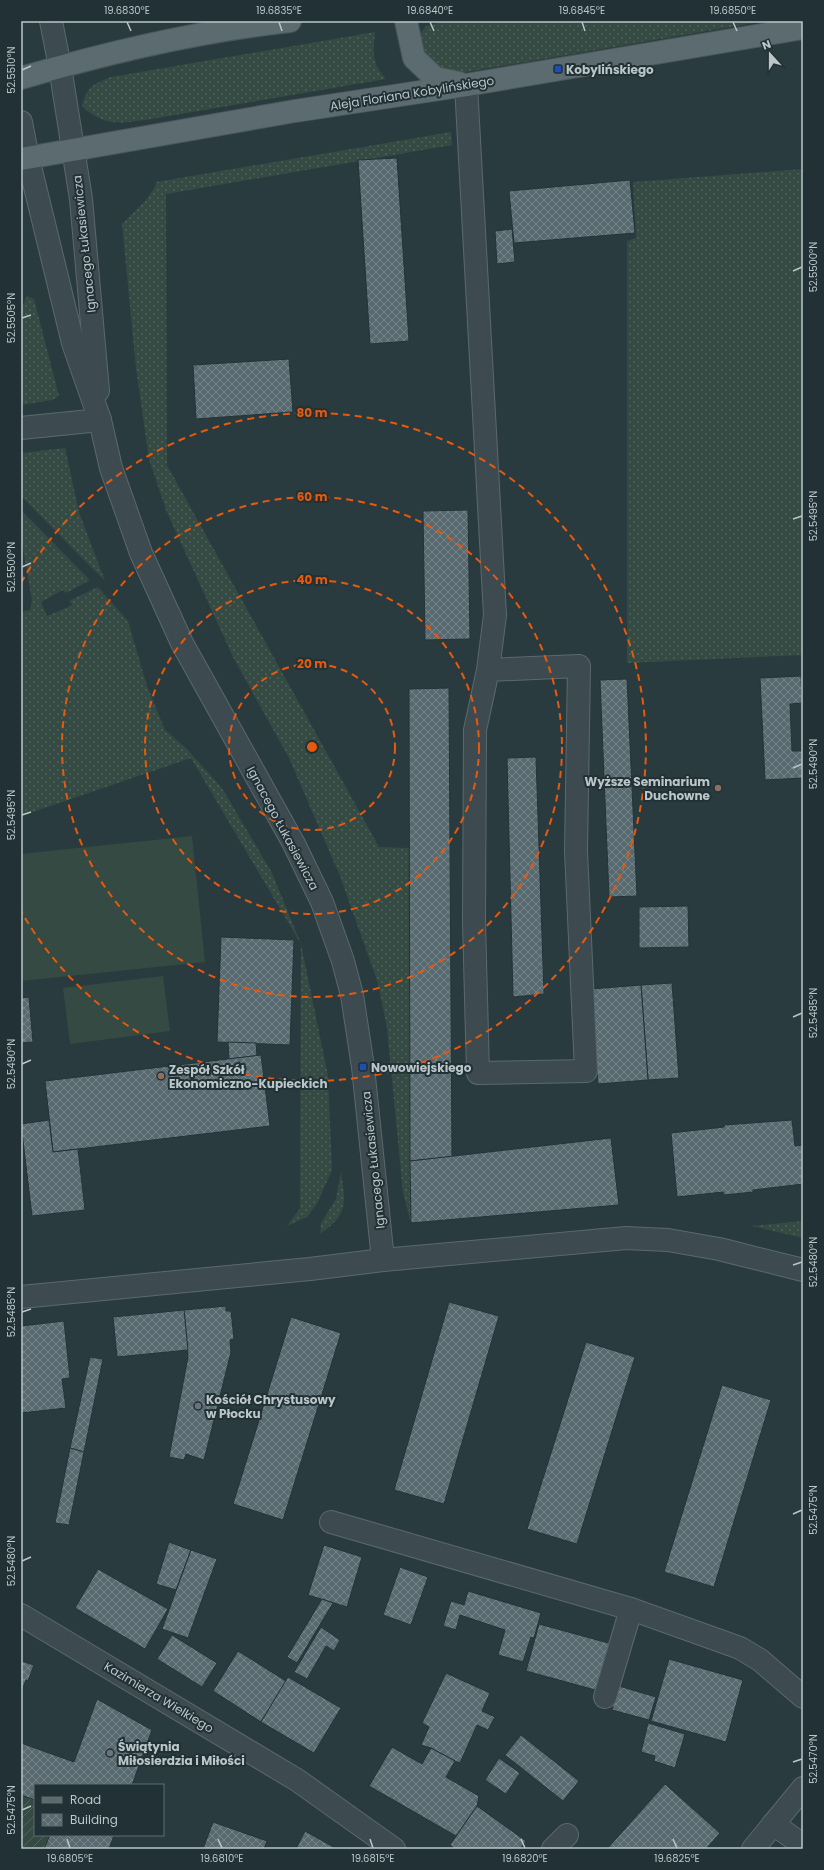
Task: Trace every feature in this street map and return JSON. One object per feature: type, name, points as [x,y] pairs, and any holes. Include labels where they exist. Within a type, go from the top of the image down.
[{"type":"main road","points":[[21,78],[157,42],[290,21]]},
{"type":"main road","points":[[406,21],[414,58],[435,78],[466,85]]},
{"type":"main road","name":"Aleja Floriana Kobylińskiego","points":[[24,159],[295,111],[466,85],[803,28]]},
{"type":"street","name":"Ignacego Łukasiewicza","points":[[51,21],[84,216],[100,420]]},
{"type":"street","points":[[466,85],[495,615],[488,670],[475,730],[474,922],[478,1073],[586,1071],[576,850],[579,666],[488,670]]},
{"type":"street","name":"Ignacego Łukasiewicza","points":[[21,122],[24,159],[73,343],[100,420],[111,468],[122,503],[156,589],[182,644],[294,844],[322,902],[343,961],[352,995],[363,1067],[383,1260]]},
{"type":"street","points":[[21,428],[100,420]]},
{"type":"street","points":[[21,1297],[383,1260],[626,1238],[668,1240],[719,1249],[803,1270]]},
{"type":"street","points":[[331,1522],[631,1609],[740,1648],[760,1660],[803,1697]]},
{"type":"street","points":[[605,1697],[631,1609]]},
{"type":"street","name":"Kazimierza Wielkiego","points":[[21,1615],[297,1780],[394,1849]]},
{"type":"street","points":[[753,1849],[803,1788]]},
{"type":"street","points":[[773,1824],[803,1845]]},
{"type":"green space","points":[[443,21],[766,21],[443,76],[413,44],[426,26]]},
{"type":"green space","points":[[375,32],[375,62],[386,79],[131,122],[106,121],[90,113],[82,106],[86,94],[95,84],[111,77]]},
{"type":"green space","points":[[451,132],[452,145],[166,194],[167,465],[379,847],[409,848],[411,1223],[403,1193],[387,1028],[378,983],[340,876],[289,758],[233,657],[166,510],[149,459],[136,368],[122,224],[152,192],[156,182]]},
{"type":"green space","points":[[803,169],[803,655],[627,663],[627,241],[636,238],[633,182]]},
{"type":"green space","points":[[27,296],[34,299],[59,396],[52,400],[21,405],[21,309]]},
{"type":"green space","points":[[65,448],[79,512],[105,581],[21,496],[21,453]]},
{"type":"green space","points":[[21,510],[90,580],[66,593],[63,590],[41,602],[47,616],[73,605],[69,601],[98,587],[128,621],[147,686],[165,730],[186,748],[222,788],[272,873],[301,944],[191,758],[21,816],[21,612],[30,610],[32,600],[21,538]]},
{"type":"green space","points":[[192,836],[205,962],[21,981],[21,854]]},
{"type":"green space","points":[[301,944],[328,1076],[332,1170],[317,1204],[307,1217],[287,1226],[300,1208]]},
{"type":"green space","points":[[163,976],[170,1031],[70,1044],[63,988]]},
{"type":"green space","points":[[341,1172],[344,1192],[343,1208],[336,1220],[320,1234],[321,1223],[336,1199]]},
{"type":"green space","points":[[803,1221],[803,1238],[752,1226]]},
{"type":"green space","points":[[21,1795],[34,1800],[34,1836],[50,1836],[44,1849],[21,1849]]},
{"type":"building","points":[[397,158],[409,341],[370,344],[358,160]]},
{"type":"building","points":[[630,180],[635,233],[514,243],[509,191]]},
{"type":"building","points":[[512,229],[515,262],[497,264],[495,231]]},
{"type":"building","points":[[289,359],[293,412],[196,419],[193,365]]},
{"type":"building","points":[[468,510],[470,639],[425,640],[423,511]]},
{"type":"building","points":[[801,676],[802,703],[790,704],[792,751],[803,751],[803,778],[765,780],[760,678]]},
{"type":"building","points":[[627,679],[637,896],[609,897],[600,680]]},
{"type":"building","points":[[449,688],[452,1157],[410,1161],[409,689]]},
{"type":"building","points":[[536,757],[544,994],[513,997],[507,758]]},
{"type":"building","points":[[688,906],[689,947],[639,948],[639,907]]},
{"type":"building","points":[[221,937],[294,940],[290,1045],[217,1042]]},
{"type":"building","points":[[672,983],[679,1078],[648,1080],[641,985]]},
{"type":"building","points":[[641,985],[648,1080],[598,1084],[591,989]]},
{"type":"building","points":[[29,997],[33,1042],[21,1043],[21,998]]},
{"type":"building","points":[[228,1042],[256,1043],[257,1056],[229,1059]]},
{"type":"building","points":[[261,1055],[270,1126],[53,1152],[45,1081]]},
{"type":"building","points":[[49,1120],[53,1152],[78,1149],[85,1210],[32,1216],[21,1124]]},
{"type":"building","points":[[792,1120],[795,1146],[803,1145],[803,1184],[724,1195],[723,1192],[677,1197],[671,1133],[724,1127],[724,1125]]},
{"type":"building","points":[[611,1138],[619,1205],[411,1223],[410,1161]]},
{"type":"building","points":[[449,1302],[499,1316],[444,1504],[394,1490]]},
{"type":"building","name":"Kościół Chrystusowy w Płocku","points":[[226,1306],[226,1311],[231,1311],[234,1339],[230,1340],[231,1352],[204,1460],[186,1454],[184,1460],[169,1457],[188,1357],[184,1310]]},
{"type":"building","points":[[184,1310],[188,1350],[117,1357],[113,1317]]},
{"type":"building","points":[[291,1317],[341,1333],[283,1520],[233,1504]]},
{"type":"building","points":[[64,1321],[70,1378],[62,1379],[66,1408],[21,1413],[21,1326]]},
{"type":"building","points":[[586,1342],[635,1357],[577,1544],[527,1529]]},
{"type":"building","points":[[90,1357],[103,1359],[84,1452],[70,1448]]},
{"type":"building","points":[[722,1385],[771,1400],[714,1587],[664,1572]]},
{"type":"building","points":[[70,1448],[84,1452],[69,1525],[55,1523]]},
{"type":"building","points":[[169,1542],[191,1550],[176,1590],[156,1584]]},
{"type":"building","points":[[324,1545],[362,1557],[347,1607],[308,1595]]},
{"type":"building","points":[[191,1550],[217,1559],[188,1638],[162,1629]]},
{"type":"building","points":[[400,1567],[428,1577],[411,1625],[383,1615]]},
{"type":"building","points":[[98,1569],[168,1609],[145,1649],[75,1608]]},
{"type":"building","points":[[468,1591],[541,1613],[534,1638],[531,1637],[523,1662],[498,1655],[505,1630],[460,1615],[456,1630],[443,1626],[451,1601],[464,1605]]},
{"type":"building","points":[[322,1599],[333,1603],[297,1663],[287,1657]]},
{"type":"building","points":[[539,1624],[612,1644],[599,1691],[526,1671]]},
{"type":"building","points":[[321,1627],[340,1640],[334,1651],[326,1646],[307,1679],[294,1672]]},
{"type":"building","points":[[172,1635],[217,1663],[202,1687],[157,1659]]},
{"type":"building","points":[[238,1651],[286,1681],[261,1722],[213,1691]]},
{"type":"building","points":[[669,1659],[743,1680],[726,1742],[651,1721]]},
{"type":"building","points":[[21,1661],[34,1665],[28,1681],[26,1680],[21,1693]]},
{"type":"building","points":[[446,1673],[490,1693],[482,1711],[495,1717],[488,1730],[477,1725],[460,1763],[431,1748],[421,1745],[429,1727],[422,1723]]},
{"type":"building","points":[[288,1677],[341,1708],[314,1753],[261,1722]]},
{"type":"building","points":[[619,1686],[656,1697],[649,1720],[612,1710]]},
{"type":"building","name":"Świątynia Miłosierdzia i Miłości","points":[[97,1699],[152,1730],[132,1784],[34,1784],[34,1800],[21,1795],[21,1743],[74,1762]]},
{"type":"building","points":[[648,1723],[685,1734],[675,1768],[654,1761],[655,1756],[641,1752]]},
{"type":"building","points":[[521,1735],[579,1781],[563,1801],[505,1755]]},
{"type":"building","points":[[392,1747],[422,1764],[431,1748],[455,1761],[446,1777],[479,1796],[477,1806],[456,1836],[369,1786]]},
{"type":"building","points":[[499,1758],[520,1773],[506,1794],[485,1780]]},
{"type":"building","points":[[665,1784],[720,1833],[706,1849],[607,1849]]},
{"type":"building","points":[[477,1806],[526,1841],[520,1849],[455,1849],[450,1845]]},
{"type":"building","points":[[213,1822],[267,1841],[264,1849],[203,1849]]},
{"type":"building","points":[[305,1831],[337,1849],[296,1849]]},
{"type":"building","points":[[50,1836],[114,1836],[109,1849],[44,1849]]},
{"type":"place","name":"Kobylińskiego","points":[[558,69]]},
{"type":"place","name":"Wyższe Seminarium Duchowne","points":[[718,788]]},
{"type":"place","name":"Nowowiejskiego","points":[[363,1067]]},
{"type":"place","name":"Zespół Szkół Ekonomiczno-Kupieckich","points":[[161,1076]]},
{"type":"place","name":"Kościół Chrystusowy w Płocku","points":[[198,1406]]},
{"type":"place","name":"Świątynia Miłosierdzia i Miłości","points":[[110,1753]]}]
